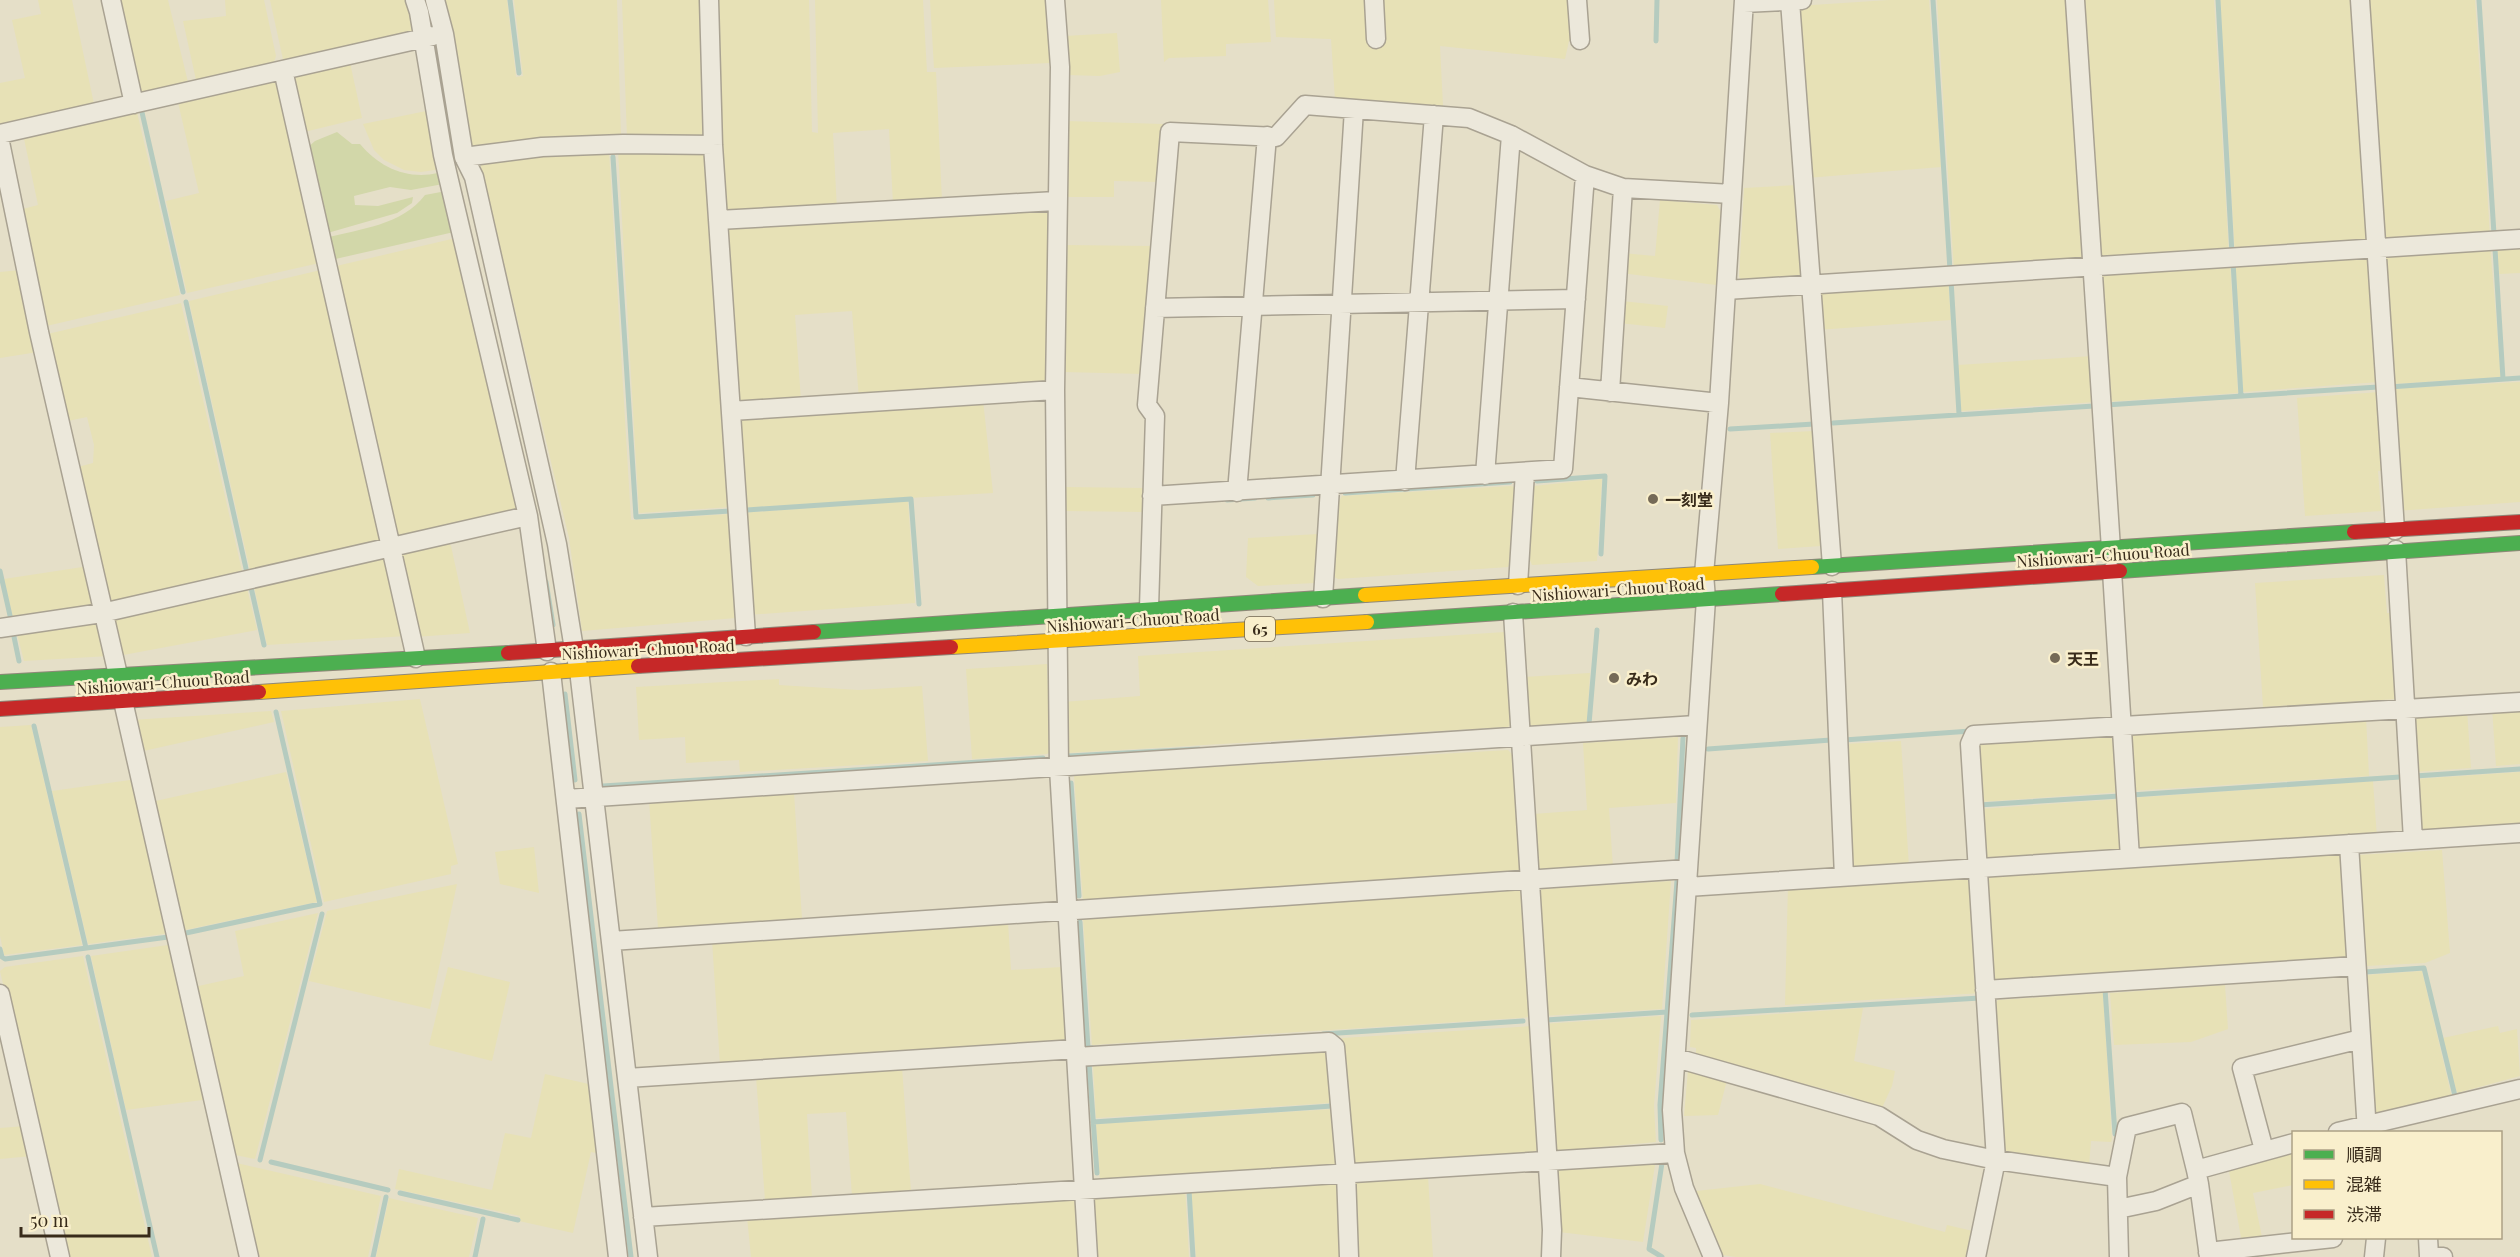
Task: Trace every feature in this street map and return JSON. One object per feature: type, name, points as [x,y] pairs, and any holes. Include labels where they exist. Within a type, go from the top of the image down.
[{"type":"main road","name":"Nishiowari-Chuou Road","points":[[0,682],[547,651],[1057,614],[2520,522]]},
{"type":"main road","name":"Nishiowari-Chuou Road","points":[[0,709],[579,670],[1513,613],[2520,543]]},
{"type":"street","points":[[111,0],[134,104]]},
{"type":"street","points":[[415,0],[424,38],[443,155],[528,516],[547,651]]},
{"type":"street","points":[[435,0],[444,34],[464,158],[474,177],[557,544],[579,670],[648,1257]]},
{"type":"street","points":[[709,0],[713,146],[746,636]]},
{"type":"street","points":[[1055,0],[1060,67],[1056,201],[1055,390],[1059,768],[1088,1257]]},
{"type":"street","points":[[1374,0],[1376,39]]},
{"type":"street","points":[[1578,0],[1580,40]]},
{"type":"street","points":[[1713,1257],[1684,1188],[1675,1153],[1672,1110],[1706,599],[1704,574],[1719,403],[1744,2],[1802,0]]},
{"type":"street","points":[[2075,0],[2111,549]]},
{"type":"street","points":[[2360,0],[2395,530]]},
{"type":"street","points":[[1790,1],[1832,566]]},
{"type":"street","points":[[0,134],[444,34]]},
{"type":"street","points":[[283,70],[416,658]]},
{"type":"street","points":[[1149,608],[1155,416],[1147,405],[1170,132],[1276,136],[1305,105],[1469,118],[1511,135],[1585,175],[1623,188],[1732,194]]},
{"type":"street","points":[[1323,598],[1354,109]]},
{"type":"street","points":[[1405,481],[1434,115]]},
{"type":"street","points":[[1485,475],[1511,135]]},
{"type":"street","points":[[1237,492],[1267,136]]},
{"type":"street","points":[[0,142],[39,332],[118,675]]},
{"type":"street","points":[[464,158],[542,147],[713,146]]},
{"type":"street","points":[[1152,496],[1563,469],[1585,175]]},
{"type":"street","points":[[1610,392],[1623,188]]},
{"type":"street","points":[[718,220],[1056,201]]},
{"type":"street","points":[[1726,290],[2091,268],[2520,238]]},
{"type":"street","points":[[1155,308],[1576,299]]},
{"type":"street","points":[[1569,387],[1719,403]]},
{"type":"street","points":[[731,411],[1055,390]]},
{"type":"street","points":[[1518,585],[1525,471]]},
{"type":"street","points":[[0,628],[102,613],[528,516]]},
{"type":"street","points":[[2396,550],[2413,840]]},
{"type":"street","points":[[2112,571],[2130,858]]},
{"type":"street","points":[[1832,591],[1844,877]]},
{"type":"street","points":[[1513,613],[1548,1161],[1552,1230],[1551,1257]]},
{"type":"street","points":[[551,672],[618,1257]]},
{"type":"street","points":[[123,701],[249,1257]]},
{"type":"street","points":[[1976,1257],[1996,1160],[1970,744],[1974,735],[2520,702]]},
{"type":"street","points":[[566,799],[1696,725]]},
{"type":"street","points":[[611,941],[1530,880],[1844,877],[2520,833]]},
{"type":"street","points":[[2349,844],[2367,1129]]},
{"type":"street","points":[[1985,990],[2356,966]]},
{"type":"street","points":[[0,994],[60,1257]]},
{"type":"street","points":[[2264,1150],[2242,1068],[2361,1039]]},
{"type":"street","points":[[627,1078],[1076,1053],[1329,1042],[1335,1047],[1346,1173],[1349,1257]]},
{"type":"street","points":[[1676,1058],[1879,1116],[1917,1140],[1943,1149],[1996,1160],[2117,1178]]},
{"type":"street","points":[[2348,1131],[2367,1129],[2520,1091]]},
{"type":"street","points":[[2119,1257],[2117,1178],[2127,1127],[2182,1113],[2197,1177],[2208,1254],[2325,1239]]},
{"type":"street","points":[[2118,1209],[2156,1201],[2197,1177],[2264,1150],[2292,1143]]},
{"type":"street","points":[[643,1217],[1675,1153]]},
{"type":"street","points":[[2374,1257],[2376,1239]]},
{"type":"street","points":[[2428,1239],[2429,1256],[2443,1257]]},
{"type":"shaded area","points":[[38,0],[72,0],[94,104],[0,125],[0,83],[25,78],[12,20],[41,14]]},
{"type":"shaded area","points":[[118,0],[168,0],[188,82],[139,94]]},
{"type":"shaded area","points":[[225,0],[264,0],[276,56],[274,62],[196,80],[183,21],[226,16]]},
{"type":"shaded area","points":[[270,0],[408,0],[417,36],[284,64]]},
{"type":"shaded area","points":[[444,0],[507,0],[516,77],[523,76],[514,0],[617,0],[621,137],[471,148]]},
{"type":"shaded area","points":[[622,0],[706,0],[710,139],[627,138]]},
{"type":"shaded area","points":[[715,0],[809,0],[812,132],[818,133],[815,0],[923,0],[927,72],[936,72],[942,201],[893,204],[889,129],[833,133],[837,210],[723,212]]},
{"type":"shaded area","points":[[930,0],[1046,0],[1050,63],[934,68]]},
{"type":"shaded area","points":[[1161,0],[1268,0],[1271,42],[1226,44],[1226,56],[1169,58],[1164,62]]},
{"type":"shaded area","points":[[1274,0],[1575,0],[1577,41],[1569,41],[1565,59],[1440,46],[1443,106],[1335,100],[1331,39],[1276,37]]},
{"type":"shaded area","points":[[1889,0],[1929,0],[1941,167],[1807,178],[1797,6]]},
{"type":"shaded area","points":[[1937,0],[2071,0],[2086,256],[2080,263],[1954,271]]},
{"type":"shaded area","points":[[2078,0],[2214,0],[2229,255],[2103,264],[2094,257]]},
{"type":"shaded area","points":[[2220,0],[2355,0],[2370,240],[2235,255]]},
{"type":"shaded area","points":[[2364,0],[2475,0],[2490,236],[2384,245]]},
{"type":"shaded area","points":[[1117,33],[1120,72],[1100,76],[1067,75],[1065,36]]},
{"type":"shaded area","points":[[349,58],[362,118],[300,133],[289,72]]},
{"type":"shaded area","points":[[281,75],[324,262],[187,293],[166,201],[199,193],[177,98]]},
{"type":"shaded area","points":[[136,108],[180,295],[42,327],[19,210],[38,205],[23,134]]},
{"type":"shaded area","points":[[431,110],[441,169],[421,172],[404,170],[384,160],[374,150],[363,124]]},
{"type":"shaded area","points":[[1066,121],[1163,124],[1158,182],[1114,181],[1114,197],[1064,197]]},
{"type":"shaded area","points":[[609,151],[631,520],[731,514],[736,618],[582,631],[569,538],[480,162],[542,154]]},
{"type":"shaded area","points":[[618,151],[705,153],[731,507],[639,513]]},
{"type":"shaded area","points":[[1797,185],[1805,279],[1746,284],[1739,277],[1744,188]]},
{"type":"shaded area","points":[[1660,200],[1717,205],[1721,212],[1716,285],[1621,273],[1622,253],[1655,256]]},
{"type":"shaded area","points":[[1049,209],[1051,382],[859,399],[852,311],[795,315],[801,401],[740,405],[735,401],[724,232],[728,228]]},
{"type":"shaded area","points":[[456,238],[519,508],[514,514],[396,543],[332,267]]},
{"type":"shaded area","points":[[2520,242],[2520,273],[2499,274],[2496,244]]},
{"type":"shaded area","points":[[2490,244],[2501,377],[2393,384],[2385,252]]},
{"type":"shaded area","points":[[1064,245],[1154,246],[1144,374],[1063,372]]},
{"type":"shaded area","points":[[2371,258],[2379,382],[2243,392],[2235,262]]},
{"type":"shaded area","points":[[2230,262],[2238,393],[2105,402],[2096,276],[2103,271]]},
{"type":"shaded area","points":[[325,269],[385,539],[250,570],[189,301]]},
{"type":"shaded area","points":[[21,270],[38,352],[0,358],[0,272]]},
{"type":"shaded area","points":[[1948,280],[1951,320],[1818,330],[1820,289]]},
{"type":"shaded area","points":[[1622,301],[1668,306],[1665,328],[1619,323]]},
{"type":"shaded area","points":[[181,303],[242,571],[105,603],[74,468],[93,463],[94,445],[87,417],[63,422],[43,335]]},
{"type":"shaded area","points":[[2092,356],[2095,402],[1961,411],[1958,365]]},
{"type":"shaded area","points":[[2520,382],[2520,502],[2396,511],[2388,389]]},
{"type":"shaded area","points":[[2380,392],[2385,470],[2378,471],[2381,511],[2305,516],[2297,398]]},
{"type":"shaded area","points":[[983,400],[993,493],[740,508],[740,416]]},
{"type":"shaded area","points":[[1814,431],[1821,546],[1778,549],[1770,433]]},
{"type":"shaded area","points":[[1602,479],[1597,561],[1532,565],[1529,558],[1533,486]]},
{"type":"shaded area","points":[[1511,486],[1517,488],[1512,561],[1508,567],[1338,579],[1334,577],[1339,501],[1342,496]]},
{"type":"shaded area","points":[[1063,487],[1145,488],[1145,512],[1063,511]]},
{"type":"shaded area","points":[[908,501],[915,603],[748,615],[740,513]]},
{"type":"shaded area","points":[[1318,534],[1315,583],[1258,586],[1246,577],[1248,538]]},
{"type":"shaded area","points":[[444,538],[451,546],[470,633],[415,637],[397,549]]},
{"type":"shaded area","points":[[385,552],[406,636],[267,645],[253,582]]},
{"type":"shaded area","points":[[89,566],[98,606],[13,618],[4,579]]},
{"type":"shaded area","points":[[2384,575],[2387,613],[2393,613],[2398,699],[2263,707],[2255,583]]},
{"type":"shaded area","points":[[246,584],[257,630],[118,656],[109,615]]},
{"type":"shaded area","points":[[97,618],[109,656],[24,661],[16,630]]},
{"type":"shaded area","points":[[1505,632],[1512,723],[1508,727],[1067,753],[1063,702],[1140,696],[1138,656]]},
{"type":"shaded area","points":[[1047,664],[1051,751],[1047,754],[972,759],[966,669]]},
{"type":"shaded area","points":[[1590,673],[1587,722],[1527,726],[1524,677]]},
{"type":"shaded area","points":[[779,679],[779,685],[859,690],[922,686],[928,761],[740,772],[739,760],[686,763],[685,737],[639,740],[636,687]]},
{"type":"shaded area","points":[[420,699],[458,864],[451,866],[451,874],[324,902],[281,711]]},
{"type":"shaded area","points":[[2520,706],[2520,764],[2496,766],[2492,708]]},
{"type":"shaded area","points":[[2467,710],[2471,768],[2414,772],[2411,717]]},
{"type":"shaded area","points":[[271,711],[274,722],[139,752],[131,720]]},
{"type":"shaded area","points":[[2366,717],[2369,776],[2129,791],[2130,732]]},
{"type":"shaded area","points":[[31,725],[82,945],[4,955],[0,936],[0,727]]},
{"type":"shaded area","points":[[2114,733],[2121,792],[1979,802],[1979,741]]},
{"type":"shaded area","points":[[1678,737],[1676,803],[1609,808],[1613,868],[1544,874],[1537,867],[1533,814],[1587,810],[1583,743]]},
{"type":"shaded area","points":[[1901,741],[1909,867],[1856,871],[1851,863],[1843,744]]},
{"type":"shaded area","points":[[1508,750],[1514,756],[1522,871],[1518,875],[1083,901],[1074,775]]},
{"type":"shaded area","points":[[286,772],[317,902],[180,931],[151,802]]},
{"type":"shaded area","points":[[2520,772],[2520,828],[2424,835],[2418,830],[2415,779]]},
{"type":"shaded area","points":[[137,779],[171,933],[88,944],[52,791]]},
{"type":"shaded area","points":[[2373,781],[2377,838],[2141,854],[2133,847],[2130,798]]},
{"type":"shaded area","points":[[794,793],[802,919],[658,928],[649,801]]},
{"type":"shaded area","points":[[2122,799],[2125,848],[2118,855],[1983,859],[1979,809]]},
{"type":"shaded area","points":[[534,847],[539,893],[500,884],[495,852]]},
{"type":"shaded area","points":[[2442,850],[2450,953],[2425,963],[2366,966],[2358,855]]},
{"type":"shaded area","points":[[2341,851],[2351,958],[2346,963],[1991,981],[1985,881],[1991,874]]},
{"type":"shaded area","points":[[1969,875],[1975,883],[1982,993],[1785,1005],[1788,885]]},
{"type":"shaded area","points":[[1671,881],[1662,1009],[1543,1016],[1538,895],[1542,889]]},
{"type":"shaded area","points":[[457,884],[430,1009],[309,981],[327,911]]},
{"type":"shaded area","points":[[1523,890],[1532,1017],[1092,1045],[1083,918]]},
{"type":"shaded area","points":[[318,913],[255,1159],[230,1154],[194,987],[244,976],[235,931]]},
{"type":"shaded area","points":[[1008,922],[1011,970],[1062,967],[1066,1041],[720,1065],[712,940]]},
{"type":"shaded area","points":[[175,944],[210,1099],[126,1110],[91,956]]},
{"type":"shaded area","points":[[83,956],[152,1257],[67,1257],[0,971],[5,967]]},
{"type":"shaded area","points":[[448,967],[510,982],[492,1061],[429,1045]]},
{"type":"shaded area","points":[[2422,971],[2452,1098],[2375,1117],[2366,975]]},
{"type":"shaded area","points":[[2225,985],[2228,1029],[2191,1042],[2114,1045],[2110,993]]},
{"type":"shaded area","points":[[2103,993],[2111,1142],[2091,1141],[2089,1166],[2006,1155],[2000,1147],[1993,1007],[1998,1000]]},
{"type":"shaded area","points":[[1863,1008],[1854,1061],[1895,1071],[1892,1086],[1881,1110],[1848,1095],[1696,1057],[1696,1048],[1690,1047],[1691,1020]]},
{"type":"shaded area","points":[[1661,1016],[1654,1106],[1656,1142],[1557,1151],[1552,1145],[1543,1024]]},
{"type":"shaded area","points":[[1532,1026],[1539,1147],[1534,1154],[1351,1167],[1342,1038]]},
{"type":"shaded area","points":[[2498,1026],[2500,1033],[2517,1029],[2520,1076],[2457,1093],[2443,1038]]},
{"type":"shaded area","points":[[1326,1050],[1330,1103],[1096,1118],[1093,1065]]},
{"type":"shaded area","points":[[902,1067],[911,1192],[852,1196],[846,1112],[807,1114],[812,1198],[765,1201],[756,1076]]},
{"type":"shaded area","points":[[1688,1070],[1728,1076],[1718,1115],[1684,1116]]},
{"type":"shaded area","points":[[545,1074],[593,1085],[600,1144],[596,1153],[591,1152],[573,1233],[519,1221],[520,1216],[395,1189],[399,1169],[492,1190],[505,1133],[531,1138]]},
{"type":"shaded area","points":[[1334,1109],[1338,1162],[1334,1167],[1100,1181],[1096,1124]]},
{"type":"shaded area","points":[[25,1126],[32,1156],[0,1159],[0,1128]]},
{"type":"shaded area","points":[[2292,1149],[2292,1185],[2253,1193],[2263,1242],[2242,1243],[2229,1171],[2255,1159]]},
{"type":"shaded area","points":[[1652,1161],[1655,1165],[1643,1242],[1559,1232],[1555,1172],[1559,1166]]},
{"type":"shaded area","points":[[232,1162],[381,1196],[368,1257],[253,1257]]},
{"type":"shaded area","points":[[1428,1176],[1433,1257],[1357,1257],[1352,1184],[1357,1180]]},
{"type":"shaded area","points":[[1333,1179],[1338,1184],[1342,1257],[1196,1257],[1191,1187]]},
{"type":"shaded area","points":[[1760,1184],[1945,1232],[1947,1225],[1973,1231],[1968,1257],[1736,1257],[1723,1255],[1696,1191]]},
{"type":"shaded area","points":[[1185,1187],[1189,1257],[1098,1257],[1094,1198]]},
{"type":"shaded area","points":[[1074,1196],[1079,1201],[1082,1257],[751,1257],[747,1217]]},
{"type":"shaded area","points":[[389,1198],[478,1218],[469,1257],[376,1257]]},
{"type":"green space","points":[[337,132],[352,144],[360,144],[376,160],[386,166],[416,175],[438,173],[443,184],[411,190],[390,187],[354,196],[355,205],[378,206],[413,197],[412,203],[397,213],[324,234],[305,150],[315,141]]},
{"type":"green space","points":[[446,191],[454,232],[331,260],[326,238],[393,219],[416,205],[425,195]]},
{"type":"waterway","points":[[510,0],[519,73]]},
{"type":"waterway","points":[[1656,41],[1657,0]]},
{"type":"waterway","points":[[1933,0],[1950,270]]},
{"type":"waterway","points":[[2218,0],[2232,254]]},
{"type":"waterway","points":[[2479,0],[2494,234]]},
{"type":"waterway","points":[[434,43],[451,148]]},
{"type":"waterway","points":[[141,108],[183,292]]},
{"type":"waterway","points":[[613,157],[636,517],[730,511]]},
{"type":"waterway","points":[[2495,249],[2503,379]]},
{"type":"waterway","points":[[2233,262],[2241,396]]},
{"type":"waterway","points":[[1951,280],[1959,414]]},
{"type":"waterway","points":[[186,302],[247,573]]},
{"type":"waterway","points":[[2389,387],[2520,378]]},
{"type":"waterway","points":[[2106,405],[2378,387]]},
{"type":"waterway","points":[[1833,423],[2094,406]]},
{"type":"waterway","points":[[1730,429],[1814,424]]},
{"type":"waterway","points":[[1537,481],[1605,476],[1601,554]]},
{"type":"waterway","points":[[1345,493],[1510,482]]},
{"type":"waterway","points":[[1268,498],[1313,495]]},
{"type":"waterway","points":[[1227,500],[1255,498]]},
{"type":"waterway","points":[[747,510],[911,499],[919,604]]},
{"type":"waterway","points":[[0,571],[11,620]]},
{"type":"waterway","points":[[546,582],[553,625]]},
{"type":"waterway","points":[[250,583],[264,645]]},
{"type":"waterway","points":[[1589,724],[1597,630]]},
{"type":"waterway","points":[[13,632],[19,661]]},
{"type":"waterway","points":[[565,694],[575,780]]},
{"type":"waterway","points":[[186,933],[320,904],[276,712]]},
{"type":"waterway","points":[[34,726],[86,948]]},
{"type":"waterway","points":[[1844,740],[1971,731]]},
{"type":"waterway","points":[[1677,863],[1683,738]]},
{"type":"waterway","points":[[1708,749],[1831,740]]},
{"type":"waterway","points":[[1069,756],[1199,749]]},
{"type":"waterway","points":[[603,786],[1043,758]]},
{"type":"waterway","points":[[2415,776],[2520,769]]},
{"type":"waterway","points":[[2131,795],[2400,777]]},
{"type":"waterway","points":[[1071,783],[1079,896]]},
{"type":"waterway","points":[[1979,805],[2120,796]]},
{"type":"waterway","points":[[579,814],[631,1257]]},
{"type":"waterway","points":[[1661,1140],[1660,1105],[1677,881]]},
{"type":"waterway","points":[[260,1160],[322,914]]},
{"type":"waterway","points":[[1080,922],[1088,1048],[1092,1048]]},
{"type":"waterway","points":[[0,949],[5,959],[168,937]]},
{"type":"waterway","points":[[88,957],[157,1257]]},
{"type":"waterway","points":[[2365,972],[2424,968],[2455,1096],[2460,1095]]},
{"type":"waterway","points":[[2105,989],[2115,1134]]},
{"type":"waterway","points":[[1692,1015],[1980,998],[1980,1000]]},
{"type":"waterway","points":[[1546,1020],[1667,1012]]},
{"type":"waterway","points":[[1323,1034],[1523,1021]]},
{"type":"waterway","points":[[1089,1063],[1097,1173]]},
{"type":"waterway","points":[[1093,1122],[1332,1106],[1332,1101]]},
{"type":"waterway","points":[[271,1162],[388,1190]]},
{"type":"waterway","points":[[1662,1163],[1649,1249],[1662,1257]]},
{"type":"waterway","points":[[1189,1190],[1193,1257]]},
{"type":"waterway","points":[[400,1193],[518,1220]]},
{"type":"waterway","points":[[373,1257],[386,1197]]},
{"type":"waterway","points":[[475,1257],[483,1219]]},
{"type":"traffic: fast","points":[[1812,567],[2354,532]]},
{"type":"traffic: fast","points":[[2120,571],[2520,543]]},
{"type":"traffic: fast","points":[[1367,622],[1782,594]]},
{"type":"traffic: fast","points":[[814,632],[1365,595]]},
{"type":"traffic: fast","points":[[0,682],[508,653]]},
{"type":"traffic: slow","points":[[1365,595],[1812,567]]},
{"type":"traffic: slow","points":[[951,647],[1367,622]]},
{"type":"traffic: slow","points":[[259,692],[638,666]]},
{"type":"traffic: jam","points":[[2354,532],[2520,522]]},
{"type":"traffic: jam","points":[[1782,594],[2120,571]]},
{"type":"traffic: jam","points":[[508,653],[814,632]]},
{"type":"traffic: jam","points":[[638,666],[951,647]]},
{"type":"traffic: jam","points":[[0,709],[259,692]]},
{"type":"place","name":"一刻堂","points":[[1653,499]]},
{"type":"place","name":"天王","points":[[2055,658]]},
{"type":"place","name":"みわ","points":[[1614,678]]}]
